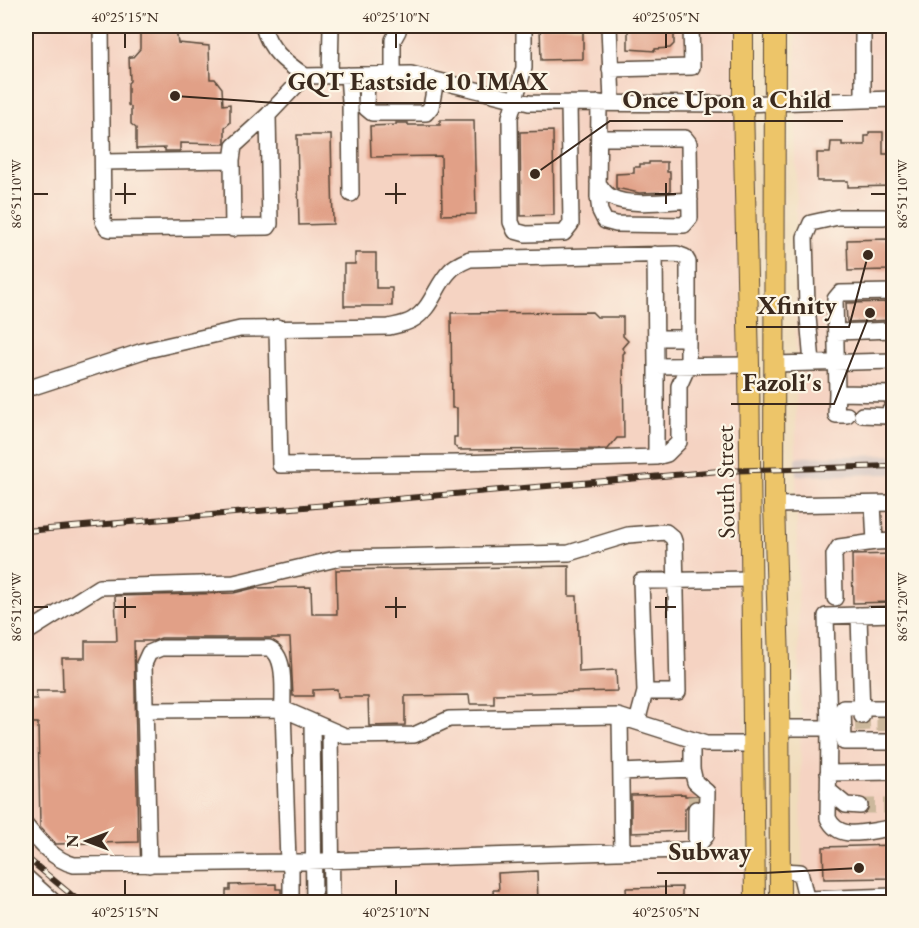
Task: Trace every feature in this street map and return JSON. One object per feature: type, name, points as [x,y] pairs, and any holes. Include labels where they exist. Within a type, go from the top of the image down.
[{"type":"main road","name":"South Street","points":[[744,26],[743,104],[749,365],[755,903]]},
{"type":"main road","name":"South Street","points":[[775,26],[774,505],[780,903]]},
{"type":"main road","points":[[749,365],[774,364]]},
{"type":"street","points":[[101,26],[103,221],[110,230],[265,228],[270,224],[268,115]]},
{"type":"street","points":[[263,26],[272,46],[285,62],[305,76],[411,75],[529,103],[743,104],[894,99]]},
{"type":"street","points":[[330,76],[331,26]]},
{"type":"street","points":[[393,74],[393,40],[398,26]]},
{"type":"street","points":[[524,26],[524,68],[510,117],[511,222],[515,231],[526,234],[564,233],[571,224],[569,103]]},
{"type":"street","points":[[599,138],[685,138],[689,143],[690,218],[684,225],[616,224],[605,221],[600,211],[599,138],[610,69],[609,26]]},
{"type":"street","points":[[610,69],[692,67],[691,26]]},
{"type":"street","points":[[863,26],[863,100]]},
{"type":"street","points":[[348,75],[351,194]]},
{"type":"street","points":[[367,75],[366,108],[372,113],[426,113],[431,107],[436,80]]},
{"type":"street","points":[[233,229],[232,160],[234,146],[305,76]]},
{"type":"street","points":[[103,162],[232,160]]},
{"type":"street","points":[[598,183],[603,191],[616,200],[690,200]]},
{"type":"street","points":[[812,363],[805,237],[812,223],[838,217],[884,217]]},
{"type":"street","points":[[655,254],[656,457]]},
{"type":"street","points":[[26,387],[33,387],[143,351],[240,329],[277,327],[389,327],[401,324],[423,312],[449,271],[459,263],[470,259],[677,254],[685,257],[688,262],[688,366],[679,386],[679,442],[667,454],[656,457],[280,465],[277,327]]},
{"type":"street","points":[[894,292],[837,295],[836,415],[887,416],[894,404]]},
{"type":"street","points":[[836,332],[894,330]]},
{"type":"street","points":[[656,338],[688,338]]},
{"type":"street","points":[[774,364],[894,361]]},
{"type":"street","points":[[656,366],[749,365]]},
{"type":"street","points":[[837,393],[894,394]]},
{"type":"street","points":[[774,505],[894,503]]},
{"type":"street","points":[[873,504],[875,542]]},
{"type":"street","points":[[26,633],[99,587],[234,583],[340,558],[569,553],[628,535],[666,532],[673,538],[678,692],[645,693]]},
{"type":"street","points":[[835,598],[834,555],[839,547],[894,541]]},
{"type":"street","points":[[637,722],[645,693],[641,581],[751,579]]},
{"type":"street","points":[[888,738],[863,738],[844,742],[836,728],[826,616],[894,614]]},
{"type":"street","points":[[859,615],[862,712]]},
{"type":"street","points":[[149,865],[144,664],[149,653],[161,648],[268,648],[274,650],[279,656],[281,664],[291,903]]},
{"type":"street","points":[[887,711],[862,712],[843,708],[836,728],[828,773],[828,818],[832,827],[841,832],[852,833],[894,828]]},
{"type":"street","points":[[145,710],[283,709],[345,736],[414,735],[449,719],[620,717],[706,744],[753,744]]},
{"type":"street","points":[[620,717],[622,852]]},
{"type":"street","points":[[312,722],[314,903]]},
{"type":"street","points":[[779,728],[836,728]]},
{"type":"street","points":[[330,730],[332,903]]},
{"type":"street","points":[[692,740],[696,848]]},
{"type":"street","points":[[26,826],[65,863],[84,866],[314,862],[696,848],[706,836],[708,797],[704,788],[695,789],[621,772]]},
{"type":"street","points":[[828,773],[894,772]]},
{"type":"street","points":[[828,790],[846,805],[860,806]]},
{"type":"street","points":[[780,871],[800,872],[806,901],[886,899]]},
{"type":"street","points":[[26,877],[54,903]]},
{"type":"shaded area","points":[[26,26],[740,26],[746,902],[26,902]]},
{"type":"shaded area","points":[[796,26],[893,26],[893,455],[796,457]]},
{"type":"shaded area","points":[[893,455],[893,474],[796,476],[796,457]]},
{"type":"shaded area","points":[[893,474],[893,902],[803,902],[796,476]]},
{"type":"building","points":[[540,26],[583,26],[583,59],[541,60]]},
{"type":"building","points":[[628,26],[674,26],[674,44],[670,48],[655,49],[655,51],[628,49]]},
{"type":"building","points":[[140,30],[176,30],[178,43],[209,46],[210,79],[215,79],[222,88],[223,105],[230,104],[230,123],[225,127],[225,144],[180,143],[180,151],[165,151],[165,148],[136,149],[136,128],[131,124],[131,107],[128,105],[128,83],[130,81],[129,57],[133,57],[140,49]]},
{"type":"building","points":[[440,120],[474,120],[476,214],[442,215],[441,156],[371,157],[370,126],[396,125],[396,123],[440,125]]},
{"type":"building","points":[[553,131],[554,215],[521,216],[520,132]]},
{"type":"building","points":[[869,132],[883,132],[883,154],[894,154],[894,186],[848,187],[848,181],[817,181],[817,153],[830,153],[831,142],[842,142],[842,145],[865,145],[865,136],[869,136]]},
{"type":"building","points":[[297,135],[331,135],[333,224],[299,225]]},
{"type":"building","points":[[649,162],[667,162],[667,172],[670,172],[670,192],[639,193],[616,188],[616,174],[634,173],[634,167],[649,164]]},
{"type":"building","points":[[888,239],[888,270],[848,271],[847,240]]},
{"type":"building","points":[[355,253],[376,253],[376,288],[392,288],[392,306],[344,306],[344,264],[355,264]]},
{"type":"building","points":[[894,302],[894,320],[847,322],[846,303]]},
{"type":"building","points":[[592,312],[597,317],[623,317],[623,336],[628,341],[622,348],[625,352],[623,354],[624,438],[617,438],[608,449],[458,450],[454,445],[454,437],[457,437],[457,408],[452,408],[451,313]]},
{"type":"building","points":[[894,554],[894,602],[853,603],[852,555]]},
{"type":"building","points":[[569,566],[569,596],[577,596],[579,672],[616,670],[617,691],[494,694],[494,704],[470,704],[469,695],[405,696],[405,725],[369,726],[368,697],[338,697],[337,689],[313,690],[313,696],[293,696],[290,638],[161,638],[153,641],[134,641],[138,842],[56,844],[40,827],[38,723],[26,723],[26,699],[37,699],[36,691],[63,691],[62,658],[85,658],[85,641],[117,641],[115,596],[234,593],[254,588],[311,587],[312,614],[337,614],[336,570]]},
{"type":"building","points":[[685,794],[685,796],[697,796],[697,799],[691,801],[685,809],[685,831],[631,833],[631,795]]},
{"type":"building","points":[[894,845],[894,878],[824,879],[823,847]]},
{"type":"building","points":[[537,871],[538,903],[494,903],[493,890],[499,890],[498,873]]},
{"type":"building","points":[[276,884],[276,889],[281,889],[281,903],[226,903],[226,890],[230,890],[230,885]]},
{"type":"building","points":[[682,887],[682,903],[627,903],[626,888]]},
{"type":"tunnel","points":[[862,716],[863,734]]},
{"type":"tunnel","points":[[884,716],[884,733]]},
{"type":"tunnel","points":[[695,796],[696,809]]},
{"type":"tunnel","points":[[860,806],[894,806]]},
{"type":"railway","points":[[26,531],[720,471],[894,466]]},
{"type":"railway","points":[[26,857],[80,902]]},
{"type":"place","name":"GQT Eastside 10 IMAX","points":[[175,96]]},
{"type":"place","name":"Once Upon a Child","points":[[535,174]]},
{"type":"place","name":"Xfinity","points":[[868,255]]},
{"type":"place","name":"Fazoli's","points":[[870,313]]},
{"type":"place","name":"Subway","points":[[859,868]]}]
